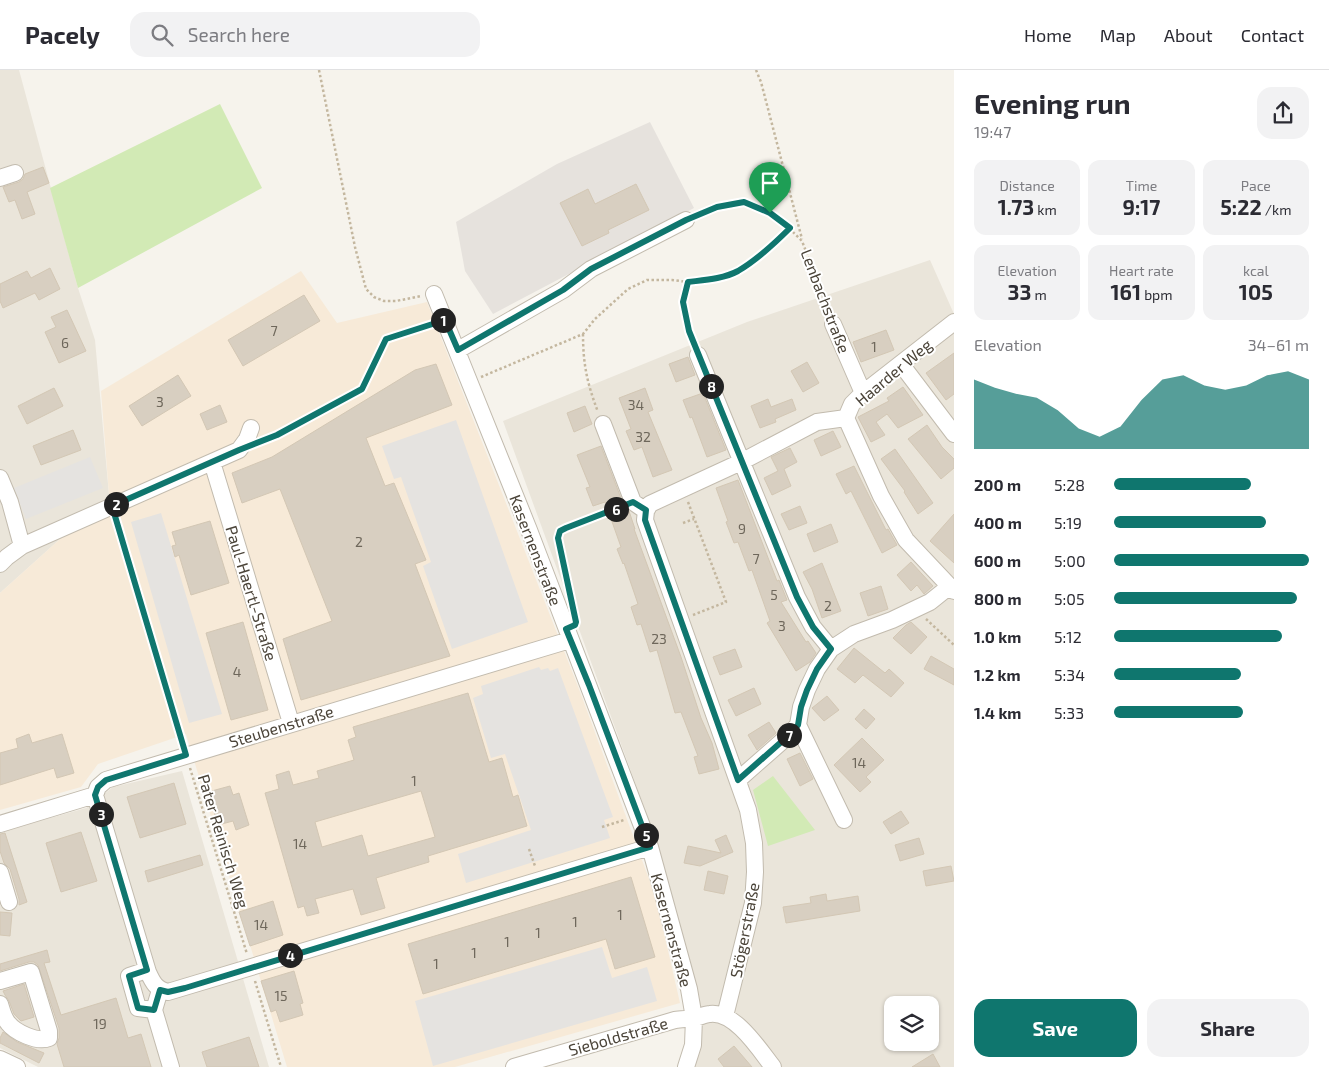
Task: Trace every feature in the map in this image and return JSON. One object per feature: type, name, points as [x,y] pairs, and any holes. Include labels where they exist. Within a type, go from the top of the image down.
[{"type":"street","points":[[458,350],[563,290],[591,269],[686,220]]},
{"type":"street","name":"Kasernenstraße","points":[[434,294],[458,350],[650,847],[689,989],[694,1018],[693,1045],[686,1067]]},
{"type":"street","name":"Haarder Weg","points":[[640,506],[650,504],[741,462],[817,422],[846,418],[852,404],[863,393],[954,322]]},
{"type":"street","name":"Lenbachstraße","points":[[833,324],[863,393]]},
{"type":"street","points":[[698,355],[797,597],[813,627],[831,649]]},
{"type":"street","points":[[901,364],[954,434]]},
{"type":"street","points":[[738,780],[798,725],[801,707],[807,690],[817,669],[831,649],[854,634],[916,610],[952,588],[906,540],[882,496],[846,418]]},
{"type":"street","name":"Stögerstraße","points":[[603,424],[640,506],[748,810],[754,843],[755,872],[752,903],[725,1016]]},
{"type":"street","points":[[0,564],[22,546],[239,450],[247,439],[251,428]]},
{"type":"street","name":"Paul-Haertl-Straße","points":[[212,462],[291,723]]},
{"type":"street","points":[[0,478],[10,502],[22,546]]},
{"type":"street","name":"Steubenstraße","points":[[0,824],[95,795],[98,787],[106,780],[570,640]]},
{"type":"street","points":[[798,725],[844,820]]},
{"type":"street","points":[[95,795],[147,970],[154,985],[160,990],[168,992],[650,847]]},
{"type":"street","points":[[0,872],[9,902]]},
{"type":"street","points":[[147,970],[129,976],[138,1008],[154,1010]]},
{"type":"street","points":[[0,981],[31,972],[49,1031],[49,1038],[44,1040],[35,1039],[9,1025],[0,1004]]},
{"type":"street","points":[[160,990],[154,1010],[171,1067]]},
{"type":"street","points":[[694,1018],[710,1013],[725,1016],[732,1020],[748,1036],[773,1067]]},
{"type":"street","name":"Sieboldstraße","points":[[514,1067],[675,1020],[694,1018]]},
{"type":"street","points":[[0,1058],[17,1067]]},
{"type":"path","points":[[319,70],[355,247],[366,289],[374,297],[384,301],[396,301],[434,294]]},
{"type":"path","points":[[756,70],[761,82],[802,241]]},
{"type":"path","name":"Lenbachstraße","points":[[686,220],[717,207],[744,202],[770,213],[790,228],[802,241],[833,324]]},
{"type":"path","points":[[470,382],[583,334],[595,319],[628,289],[647,280],[688,282],[716,278],[737,271],[770,248],[790,228]]},
{"type":"path","points":[[688,282],[683,302],[689,331],[698,355]]},
{"type":"path","points":[[239,450],[277,435],[362,389],[386,339],[445,320]]},
{"type":"path","points":[[583,334],[583,360],[591,394],[603,424]]},
{"type":"path","points":[[681,620],[726,602],[683,488]]},
{"type":"path","name":"Pater Reinisch Weg","points":[[112,506],[281,1067]]},
{"type":"path","points":[[572,600],[558,538],[560,531],[640,506]]},
{"type":"path","points":[[683,523],[694,519]]},
{"type":"path","points":[[916,610],[954,645]]},
{"type":"path","points":[[602,827],[639,815]]},
{"type":"path","points":[[529,849],[532,859]]},
{"type":"shaded area","points":[[0,70],[19,70],[78,288],[95,340],[109,495],[0,593]]},
{"type":"shaded area","points":[[650,122],[694,208],[493,314],[465,271],[456,222],[557,164]]},
{"type":"shaded area","points":[[930,260],[954,314],[954,1067],[695,1067],[700,1031],[672,898],[644,807],[503,421],[747,322]]},
{"type":"shaded area","points":[[301,271],[337,323],[427,302],[579,689],[656,898],[680,1003],[455,1067],[287,1067],[186,734],[98,764],[81,787],[0,810],[0,593],[109,495],[101,391]]},
{"type":"shaded area","points":[[456,420],[528,622],[452,649],[423,566],[431,562],[401,477],[394,479],[382,446]]},
{"type":"shaded area","points":[[90,457],[103,488],[26,519],[14,488]]},
{"type":"shaded area","points":[[161,513],[222,714],[189,723],[131,522]]},
{"type":"shaded area","points":[[539,667],[541,670],[548,668],[550,671],[558,668],[613,817],[604,820],[610,838],[466,883],[458,854],[531,830],[505,754],[491,758],[473,698],[483,694],[481,686]]},
{"type":"shaded area","points":[[182,771],[269,1067],[38,1067],[0,1048],[0,832],[86,808],[113,787]]},
{"type":"shaded area","points":[[602,947],[612,978],[647,967],[657,1001],[433,1066],[415,1001]]},
{"type":"green space","points":[[220,104],[262,188],[78,288],[50,188]]},
{"type":"green space","points":[[773,776],[815,830],[768,846],[753,790]]},
{"type":"building","points":[[43,167],[49,183],[27,192],[35,214],[22,219],[15,200],[9,202],[3,187],[19,182],[25,174]]},
{"type":"building","points":[[636,184],[649,210],[608,230],[609,233],[582,246],[560,203],[588,189],[595,204]]},
{"type":"building","points":[[50,268],[60,289],[39,300],[35,293],[3,308],[0,301],[0,284],[27,271],[31,278]]},
{"type":"building","points":[[304,295],[320,321],[243,366],[228,340]]},
{"type":"building","points":[[67,310],[86,351],[59,363],[45,332],[56,327],[51,317]]},
{"type":"building","points":[[886,330],[894,350],[861,362],[853,342]]},
{"type":"building","points":[[954,353],[954,394],[946,400],[926,373]]},
{"type":"building","points":[[688,357],[695,375],[676,382],[669,364]]},
{"type":"building","points":[[807,362],[819,383],[803,392],[791,371]]},
{"type":"building","points":[[436,364],[452,405],[366,438],[385,486],[394,483],[426,560],[415,564],[450,656],[301,700],[283,639],[332,621],[280,489],[242,503],[232,473],[272,457],[415,370]]},
{"type":"building","points":[[178,375],[191,396],[142,426],[129,406]]},
{"type":"building","points":[[903,387],[923,415],[898,428],[887,414],[876,422],[885,435],[871,442],[858,417],[889,401],[887,398]]},
{"type":"building","points":[[54,388],[63,406],[27,424],[18,406]]},
{"type":"building","points":[[645,388],[653,410],[648,412],[672,470],[653,477],[642,447],[634,450],[626,431],[631,429],[619,398]]},
{"type":"building","points":[[703,393],[726,450],[707,457],[692,417],[690,418],[683,400]]},
{"type":"building","points":[[768,399],[771,407],[792,399],[796,410],[775,419],[776,422],[760,428],[751,406]]},
{"type":"building","points":[[220,405],[227,422],[207,430],[200,414]]},
{"type":"building","points":[[585,406],[592,424],[574,432],[567,413]]},
{"type":"building","points":[[927,425],[942,447],[954,459],[954,468],[941,479],[908,439]]},
{"type":"building","points":[[73,430],[81,450],[41,465],[33,446]]},
{"type":"building","points":[[833,431],[841,447],[821,456],[814,440]]},
{"type":"building","points":[[601,446],[624,506],[629,511],[701,718],[712,743],[719,769],[699,774],[694,757],[698,756],[681,712],[675,713],[657,650],[650,652],[641,624],[637,625],[631,607],[638,604],[624,563],[617,549],[621,547],[605,502],[593,506],[586,488],[590,487],[577,455]]},
{"type":"building","points":[[790,448],[797,462],[784,469],[791,486],[772,495],[764,478],[778,471],[771,457]]},
{"type":"building","points":[[895,449],[933,503],[918,514],[905,491],[881,459]]},
{"type":"building","points":[[854,466],[886,530],[888,529],[897,545],[882,553],[851,491],[846,494],[836,474]]},
{"type":"building","points":[[738,480],[777,581],[779,580],[787,600],[781,602],[806,642],[808,641],[816,653],[810,662],[796,671],[767,623],[770,621],[752,570],[749,571],[738,542],[734,543],[726,522],[728,521],[716,488]]},
{"type":"building","points":[[800,506],[807,523],[789,530],[781,514]]},
{"type":"building","points":[[954,514],[954,563],[930,541]]},
{"type":"building","points":[[210,521],[229,583],[191,595],[179,555],[175,557],[172,546],[176,545],[172,532]]},
{"type":"building","points":[[831,524],[838,542],[814,552],[807,534]]},
{"type":"building","points":[[911,562],[933,586],[924,594],[917,585],[911,591],[897,575]]},
{"type":"building","points":[[822,563],[841,611],[822,618],[812,589],[803,572]]},
{"type":"building","points":[[881,586],[888,609],[868,616],[860,593]]},
{"type":"building","points":[[243,622],[268,710],[231,720],[206,633]]},
{"type":"building","points":[[911,622],[927,637],[911,654],[893,638]]},
{"type":"building","points":[[854,648],[885,673],[889,669],[904,683],[891,697],[863,675],[855,683],[837,669]]},
{"type":"building","points":[[735,649],[742,667],[720,675],[713,657]]},
{"type":"building","points":[[931,656],[954,669],[954,685],[924,669]]},
{"type":"building","points":[[754,688],[761,704],[736,716],[728,700]]},
{"type":"building","points":[[468,693],[489,762],[502,758],[513,797],[518,795],[527,826],[428,856],[429,862],[376,878],[385,908],[361,915],[353,889],[315,899],[319,913],[307,916],[304,906],[298,908],[265,793],[279,789],[276,775],[289,771],[293,785],[319,778],[317,771],[354,760],[348,740],[356,737],[353,727]],"holes":[[[421,791],[435,837],[368,856],[362,835],[322,847],[315,822]]]},
{"type":"building","points":[[827,696],[839,710],[824,721],[812,708]]},
{"type":"building","points":[[864,709],[875,719],[866,729],[855,719]]},
{"type":"building","points":[[769,722],[776,733],[757,750],[748,735]]},
{"type":"building","points":[[29,734],[32,743],[62,734],[74,773],[57,778],[54,768],[0,785],[0,753],[18,748],[16,739]]},
{"type":"building","points":[[862,738],[884,760],[866,777],[871,782],[860,792],[834,765]]},
{"type":"building","points":[[800,753],[813,779],[800,786],[787,759]]},
{"type":"building","points":[[174,783],[186,824],[140,838],[127,797]]},
{"type":"building","points":[[230,786],[233,795],[239,793],[249,825],[236,830],[233,821],[218,825],[208,792]]},
{"type":"building","points":[[901,811],[909,823],[891,834],[883,822]]},
{"type":"building","points":[[81,832],[97,881],[61,892],[46,843]]},
{"type":"building","points":[[5,833],[27,902],[19,905],[10,869],[4,863],[0,851],[0,834]]},
{"type":"building","points":[[726,835],[733,852],[700,866],[684,863],[688,846],[721,853],[715,840]]},
{"type":"building","points":[[919,838],[924,854],[900,861],[895,845]]},
{"type":"building","points":[[200,855],[203,865],[148,882],[145,871]]},
{"type":"building","points":[[951,866],[954,881],[926,886],[923,871]]},
{"type":"building","points":[[708,871],[728,876],[724,894],[704,890]]},
{"type":"building","points":[[631,877],[655,957],[615,969],[606,939],[423,994],[408,944]]},
{"type":"building","points":[[826,894],[827,901],[858,896],[860,911],[786,923],[783,907],[811,903],[810,897]]},
{"type":"building","points":[[273,901],[283,935],[250,946],[239,912]]},
{"type":"building","points":[[0,912],[12,913],[10,936],[0,935]]},
{"type":"building","points":[[47,950],[50,962],[44,963],[61,1015],[116,998],[128,1038],[141,1034],[151,1067],[64,1067],[57,1044],[59,1028],[38,965],[34,962],[29,962],[0,971],[0,964]]},
{"type":"building","points":[[294,971],[303,1003],[300,1004],[303,1015],[280,1022],[276,1010],[271,1012],[261,981]]},
{"type":"building","points":[[24,984],[34,1017],[21,1021],[14,1014],[3,991]]},
{"type":"building","points":[[3,1032],[17,1042],[44,1053],[39,1063],[0,1043]]},
{"type":"building","points":[[249,1037],[259,1067],[207,1067],[202,1052]]},
{"type":"building","points":[[734,1046],[752,1067],[724,1067],[718,1059]]},
{"type":"building","points":[[933,1054],[940,1067],[912,1067]]},
{"type":"route","points":[[744,202],[770,213],[790,228],[770,248],[737,271],[716,278],[688,282],[683,302],[689,331],[797,597],[813,627],[831,649],[817,669],[807,690],[801,707],[798,725],[738,780],[645,520],[646,510],[633,502],[566,528],[560,531],[558,538],[576,622],[575,625],[566,629],[650,847],[185,988],[168,992],[160,990],[154,1010],[138,1008],[129,976],[147,970],[95,795],[98,787],[106,780],[186,755],[112,506],[277,435],[362,389],[386,339],[445,320],[458,350],[521,316],[563,290],[591,269],[686,220],[717,207],[744,202]]}]
